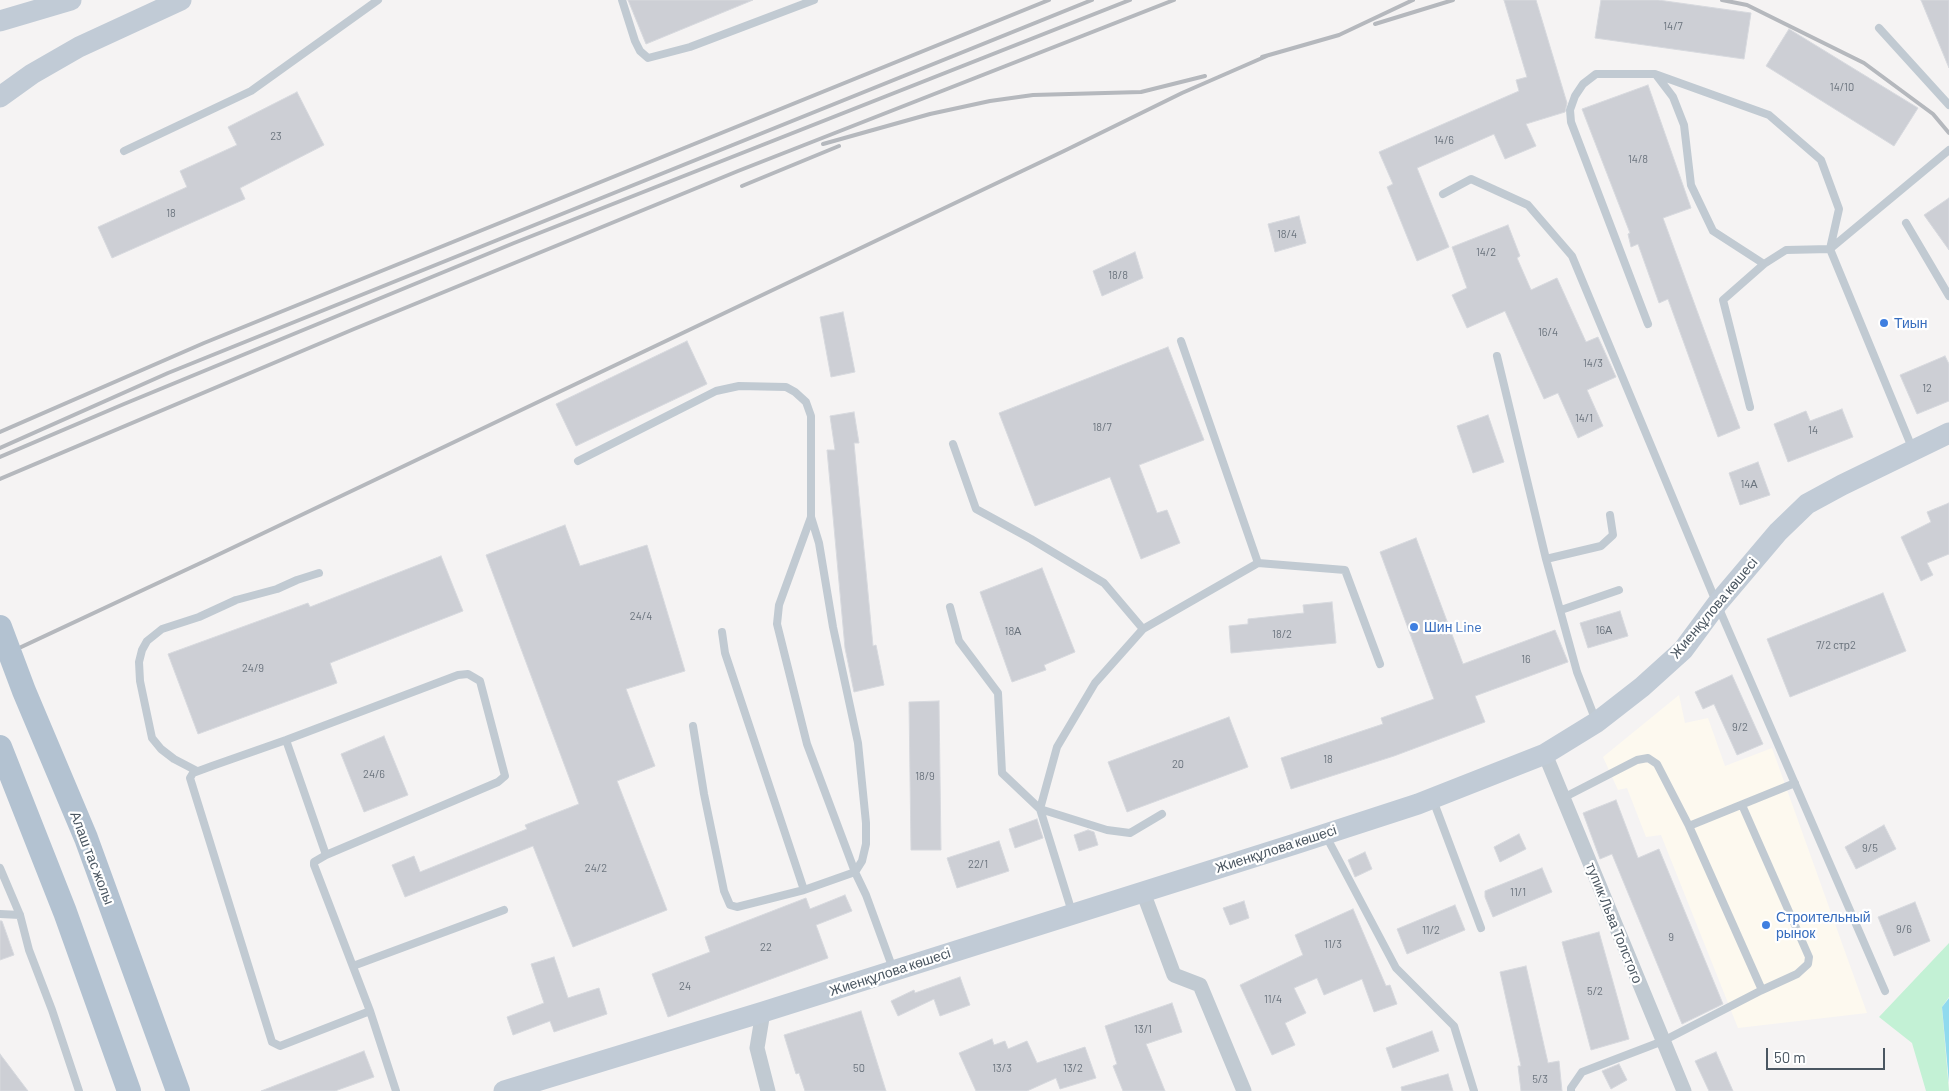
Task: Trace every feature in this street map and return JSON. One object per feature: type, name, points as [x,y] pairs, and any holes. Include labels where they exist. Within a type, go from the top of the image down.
[{"type":"main road","name":"Алаш тас жолы","points":[[0,627],[24,691],[86,838],[178,1091]]},
{"type":"main road","points":[[0,747],[65,912],[129,1091]]},
{"type":"street","points":[[0,21],[71,0]]},
{"type":"street","points":[[0,97],[32,74],[79,47],[181,0]]},
{"type":"street","name":"Жиенқұлова көшесі","points":[[504,1091],[894,971],[1325,834],[1432,798],[1545,754],[1597,722],[1642,687],[1683,650],[1717,604],[1778,532],[1808,504],[1842,485],[1949,433]]},
{"type":"street","name":"тупик Льва Толстого","points":[[1545,754],[1684,1091]]},
{"type":"street","points":[[1142,892],[1174,975],[1200,985],[1240,1090]]},
{"type":"street","points":[[762,1012],[757,1048],[768,1091]]},
{"type":"lane","points":[[124,151],[250,91],[378,0]]},
{"type":"lane","points":[[622,0],[635,41],[640,51],[648,58],[690,47],[814,0]]},
{"type":"lane","points":[[1879,28],[1949,105]]},
{"type":"lane","points":[[1648,324],[1571,122],[1570,110],[1575,96],[1583,84],[1596,74],[1655,74],[1769,115],[1821,160],[1839,209],[1830,249],[1913,450]]},
{"type":"lane","points":[[1655,74],[1673,97],[1684,126],[1691,185],[1713,230],[1764,264]]},
{"type":"lane","points":[[1750,407],[1723,300],[1764,264],[1786,250],[1830,249],[1949,150]]},
{"type":"lane","points":[[1443,194],[1471,179],[1528,204],[1572,256],[1717,604],[1884,991]]},
{"type":"lane","points":[[1906,223],[1949,296]]},
{"type":"lane","points":[[1181,341],[1258,563]]},
{"type":"lane","points":[[1497,356],[1546,559],[1577,672],[1597,722]]},
{"type":"lane","points":[[578,461],[716,391],[739,386],[786,387],[806,402],[811,416],[811,517],[818,542],[833,627],[858,743],[866,823],[866,844],[862,861],[855,872],[804,890],[737,907],[730,905],[725,896],[720,872],[704,794],[693,726]]},
{"type":"lane","points":[[953,444],[976,509],[1031,539],[1104,583],[1143,629]]},
{"type":"lane","points":[[1546,559],[1601,546],[1613,534],[1610,515]]},
{"type":"lane","points":[[811,517],[779,605],[777,624],[807,744],[894,971]]},
{"type":"lane","points":[[1073,914],[1040,809],[1057,747],[1096,683],[1143,629],[1258,563],[1345,570],[1380,664]]},
{"type":"lane","points":[[197,771],[174,759],[161,749],[152,738],[140,681],[139,662],[147,641],[162,629],[198,617],[236,600],[277,589],[319,573]]},
{"type":"lane","points":[[1561,610],[1619,590]]},
{"type":"lane","points":[[950,607],[958,641],[998,693],[1002,773],[1040,809],[1107,830],[1130,833],[1162,814]]},
{"type":"lane","points":[[722,632],[725,653],[804,890]]},
{"type":"lane","points":[[370,1011],[280,1046],[272,1042],[190,780],[197,771],[286,740],[458,675],[468,674],[480,681],[505,776],[498,782],[326,855],[314,862],[370,1011],[396,1091]]},
{"type":"lane","points":[[286,740],[326,855]]},
{"type":"lane","points":[[1563,798],[1638,760],[1648,758],[1657,764],[1689,826],[1762,990]]},
{"type":"lane","points":[[1689,826],[1794,783]]},
{"type":"lane","points":[[1432,798],[1481,928]]},
{"type":"lane","points":[[1571,1091],[1582,1072],[1663,1040],[1805,969],[1809,957],[1742,805]]},
{"type":"lane","points":[[1325,834],[1396,968],[1454,1026],[1474,1091]]},
{"type":"lane","points":[[0,868],[20,915],[29,950],[52,1010],[79,1091]]},
{"type":"lane","points":[[353,966],[504,910]]},
{"type":"lane","points":[[0,914],[20,915]]},
{"type":"shaded area","name":"Строительный рынок","points":[[1679,695],[1685,723],[1708,718],[1725,766],[1772,748],[1867,1013],[1738,1028],[1661,835],[1646,837],[1627,788],[1618,790],[1603,757]]},
{"type":"green space","points":[[1949,943],[1949,997],[1942,1007],[1949,1091],[1926,1091],[1912,1043],[1879,1017]]},
{"type":"water","points":[[1949,998],[1949,1083],[1942,1007]]},
{"type":"building","points":[[628,0],[753,0],[646,44]]},
{"type":"building","points":[[1504,0],[1536,0],[1567,103],[1565,112],[1526,124],[1536,146],[1505,159],[1494,134],[1417,168],[1449,247],[1417,261],[1387,187],[1393,184],[1379,152],[1519,91],[1516,80],[1527,77]]},
{"type":"building","points":[[1601,0],[1658,0],[1751,13],[1744,59],[1595,38]]},
{"type":"building","points":[[1921,0],[1949,0],[1949,68]]},
{"type":"building","points":[[1789,29],[1918,108],[1894,146],[1766,66]]},
{"type":"building","points":[[1648,85],[1691,208],[1663,218],[1740,428],[1718,437],[1668,299],[1659,303],[1638,244],[1631,247],[1628,234],[1630,233],[1582,109]]},
{"type":"building","points":[[297,92],[324,145],[240,188],[245,199],[112,258],[98,227],[187,187],[180,171],[237,145],[228,127]]},
{"type":"building","points":[[1949,198],[1949,250],[1924,215]]},
{"type":"building","points":[[1299,216],[1306,243],[1275,252],[1268,224]]},
{"type":"building","points":[[1508,225],[1520,256],[1517,258],[1531,290],[1557,278],[1586,342],[1598,337],[1616,377],[1587,390],[1603,426],[1578,438],[1558,393],[1544,399],[1505,311],[1467,328],[1452,295],[1467,288],[1452,247]]},
{"type":"building","points":[[1135,252],[1143,278],[1102,296],[1093,271]]},
{"type":"building","points":[[843,312],[855,372],[831,377],[820,317]]},
{"type":"building","points":[[687,341],[707,384],[576,446],[556,404]]},
{"type":"building","points":[[1168,347],[1204,440],[1139,465],[1157,513],[1167,510],[1180,543],[1141,559],[1110,477],[1035,506],[999,413]]},
{"type":"building","points":[[1945,356],[1949,364],[1949,401],[1917,414],[1900,375]]},
{"type":"building","points":[[1842,409],[1853,437],[1788,462],[1774,424],[1806,411],[1810,421]]},
{"type":"building","points":[[854,412],[859,443],[854,443],[873,646],[876,645],[884,685],[854,692],[845,648],[827,450],[835,450],[830,416]]},
{"type":"building","points":[[1488,415],[1504,462],[1473,473],[1457,426]]},
{"type":"building","points":[[1758,462],[1770,495],[1740,505],[1729,473]]},
{"type":"building","points":[[1949,503],[1949,554],[1927,563],[1933,575],[1921,581],[1901,537],[1931,522],[1927,512]]},
{"type":"building","points":[[565,525],[580,566],[647,545],[685,671],[626,689],[655,766],[617,781],[667,910],[573,947],[533,846],[405,897],[392,865],[414,856],[420,872],[527,829],[525,825],[579,804],[486,555]]},
{"type":"building","points":[[1416,538],[1463,664],[1555,630],[1568,662],[1475,696],[1485,722],[1394,756],[1291,789],[1281,758],[1383,724],[1381,718],[1434,699],[1380,552]]},
{"type":"building","points":[[441,556],[463,611],[330,663],[337,683],[198,734],[168,654],[308,603],[310,607]]},
{"type":"building","points":[[1042,568],[1075,652],[1044,665],[1046,670],[1012,682],[980,592]]},
{"type":"building","points":[[1883,593],[1906,651],[1790,697],[1767,639]]},
{"type":"building","points":[[1332,602],[1336,643],[1231,653],[1229,626],[1248,624],[1248,619],[1304,613],[1303,605]]},
{"type":"building","points":[[1620,611],[1628,636],[1588,648],[1580,623]]},
{"type":"building","points":[[1732,675],[1763,744],[1737,755],[1714,704],[1703,709],[1695,692]]},
{"type":"building","points":[[939,701],[941,850],[911,850],[909,702]]},
{"type":"building","points":[[1229,717],[1248,767],[1127,812],[1108,762]]},
{"type":"building","points":[[384,736],[408,795],[364,812],[341,754]]},
{"type":"building","points":[[1616,800],[1638,858],[1659,849],[1723,1004],[1682,1024],[1612,854],[1600,859],[1583,813]]},
{"type":"building","points":[[1037,819],[1043,838],[1015,848],[1009,829]]},
{"type":"building","points":[[1884,825],[1896,849],[1856,869],[1845,847]]},
{"type":"building","points":[[1088,830],[1094,832],[1098,845],[1079,851],[1074,835]]},
{"type":"building","points":[[1519,834],[1526,849],[1500,862],[1494,847]]},
{"type":"building","points":[[999,841],[1009,871],[957,888],[947,858]]},
{"type":"building","points":[[1365,852],[1372,869],[1355,877],[1348,860]]},
{"type":"building","points":[[1542,868],[1552,892],[1493,917],[1485,897],[1485,891]]},
{"type":"building","points":[[845,895],[852,911],[816,925],[828,958],[668,1017],[652,974],[710,952],[705,937],[806,898],[810,909]]},
{"type":"building","points":[[1244,901],[1249,918],[1230,925],[1223,908]]},
{"type":"building","points":[[1915,902],[1930,941],[1894,956],[1878,917]]},
{"type":"building","points":[[1455,905],[1465,930],[1407,954],[1397,929]]},
{"type":"building","points":[[1353,909],[1386,986],[1390,985],[1397,1004],[1374,1012],[1362,979],[1324,995],[1317,978],[1294,988],[1306,1013],[1285,1023],[1295,1045],[1272,1055],[1240,985],[1303,955],[1295,935]]},
{"type":"building","points":[[0,921],[2,921],[14,955],[0,960]]},
{"type":"building","points":[[1599,932],[1629,1039],[1591,1050],[1562,942]]},
{"type":"building","points":[[554,957],[568,998],[599,988],[607,1014],[554,1032],[550,1021],[513,1035],[507,1017],[544,1003],[531,964]]},
{"type":"building","points":[[1526,966],[1548,1063],[1559,1061],[1562,1091],[1521,1091],[1518,1066],[1521,1066],[1500,972]]},
{"type":"building","points":[[960,977],[970,1005],[940,1016],[934,999],[898,1016],[891,1001],[914,990],[915,993]]},
{"type":"building","points":[[1172,1003],[1182,1032],[1146,1044],[1165,1091],[1123,1091],[1113,1066],[1117,1064],[1105,1026]]},
{"type":"building","points":[[861,1011],[886,1091],[805,1091],[799,1073],[796,1074],[784,1035]]},
{"type":"building","points":[[1432,1031],[1439,1051],[1393,1068],[1386,1048]]},
{"type":"building","points":[[992,1039],[994,1045],[1005,1041],[1008,1049],[1027,1041],[1037,1063],[1085,1047],[1096,1078],[1060,1089],[1056,1078],[1027,1091],[976,1091],[959,1053]]},
{"type":"building","points":[[364,1051],[374,1077],[335,1091],[261,1091]]},
{"type":"building","points":[[1716,1052],[1733,1091],[1709,1091],[1695,1061]]},
{"type":"building","points":[[0,1054],[28,1091],[0,1091]]},
{"type":"building","points":[[1619,1064],[1627,1080],[1611,1089],[1602,1071]]},
{"type":"building","points":[[1448,1074],[1453,1091],[1402,1091],[1401,1087]]},
{"type":"railway","points":[[0,432],[204,343],[1049,0]]},
{"type":"railway","points":[[0,448],[168,373],[1092,0]]},
{"type":"railway","points":[[0,457],[514,243],[1130,0]]},
{"type":"railway","points":[[0,479],[354,329],[738,171],[1174,0]]},
{"type":"railway","points":[[1262,57],[1339,35],[1413,0]]},
{"type":"railway","points":[[1375,24],[1453,0]]},
{"type":"railway","points":[[1722,0],[1747,5],[1864,63],[1933,114],[1949,133]]},
{"type":"railway","points":[[0,657],[207,560],[1182,93],[1269,55]]},
{"type":"railway","points":[[823,144],[930,114],[990,101],[1033,95],[1141,92],[1205,76]]},
{"type":"railway","points":[[742,186],[839,146]]},
{"type":"place","name":"Тиын","points":[[1884,323]]},
{"type":"place","name":"Шин Line","points":[[1414,627]]},
{"type":"place","name":"Строительный рынок","points":[[1766,925]]}]
